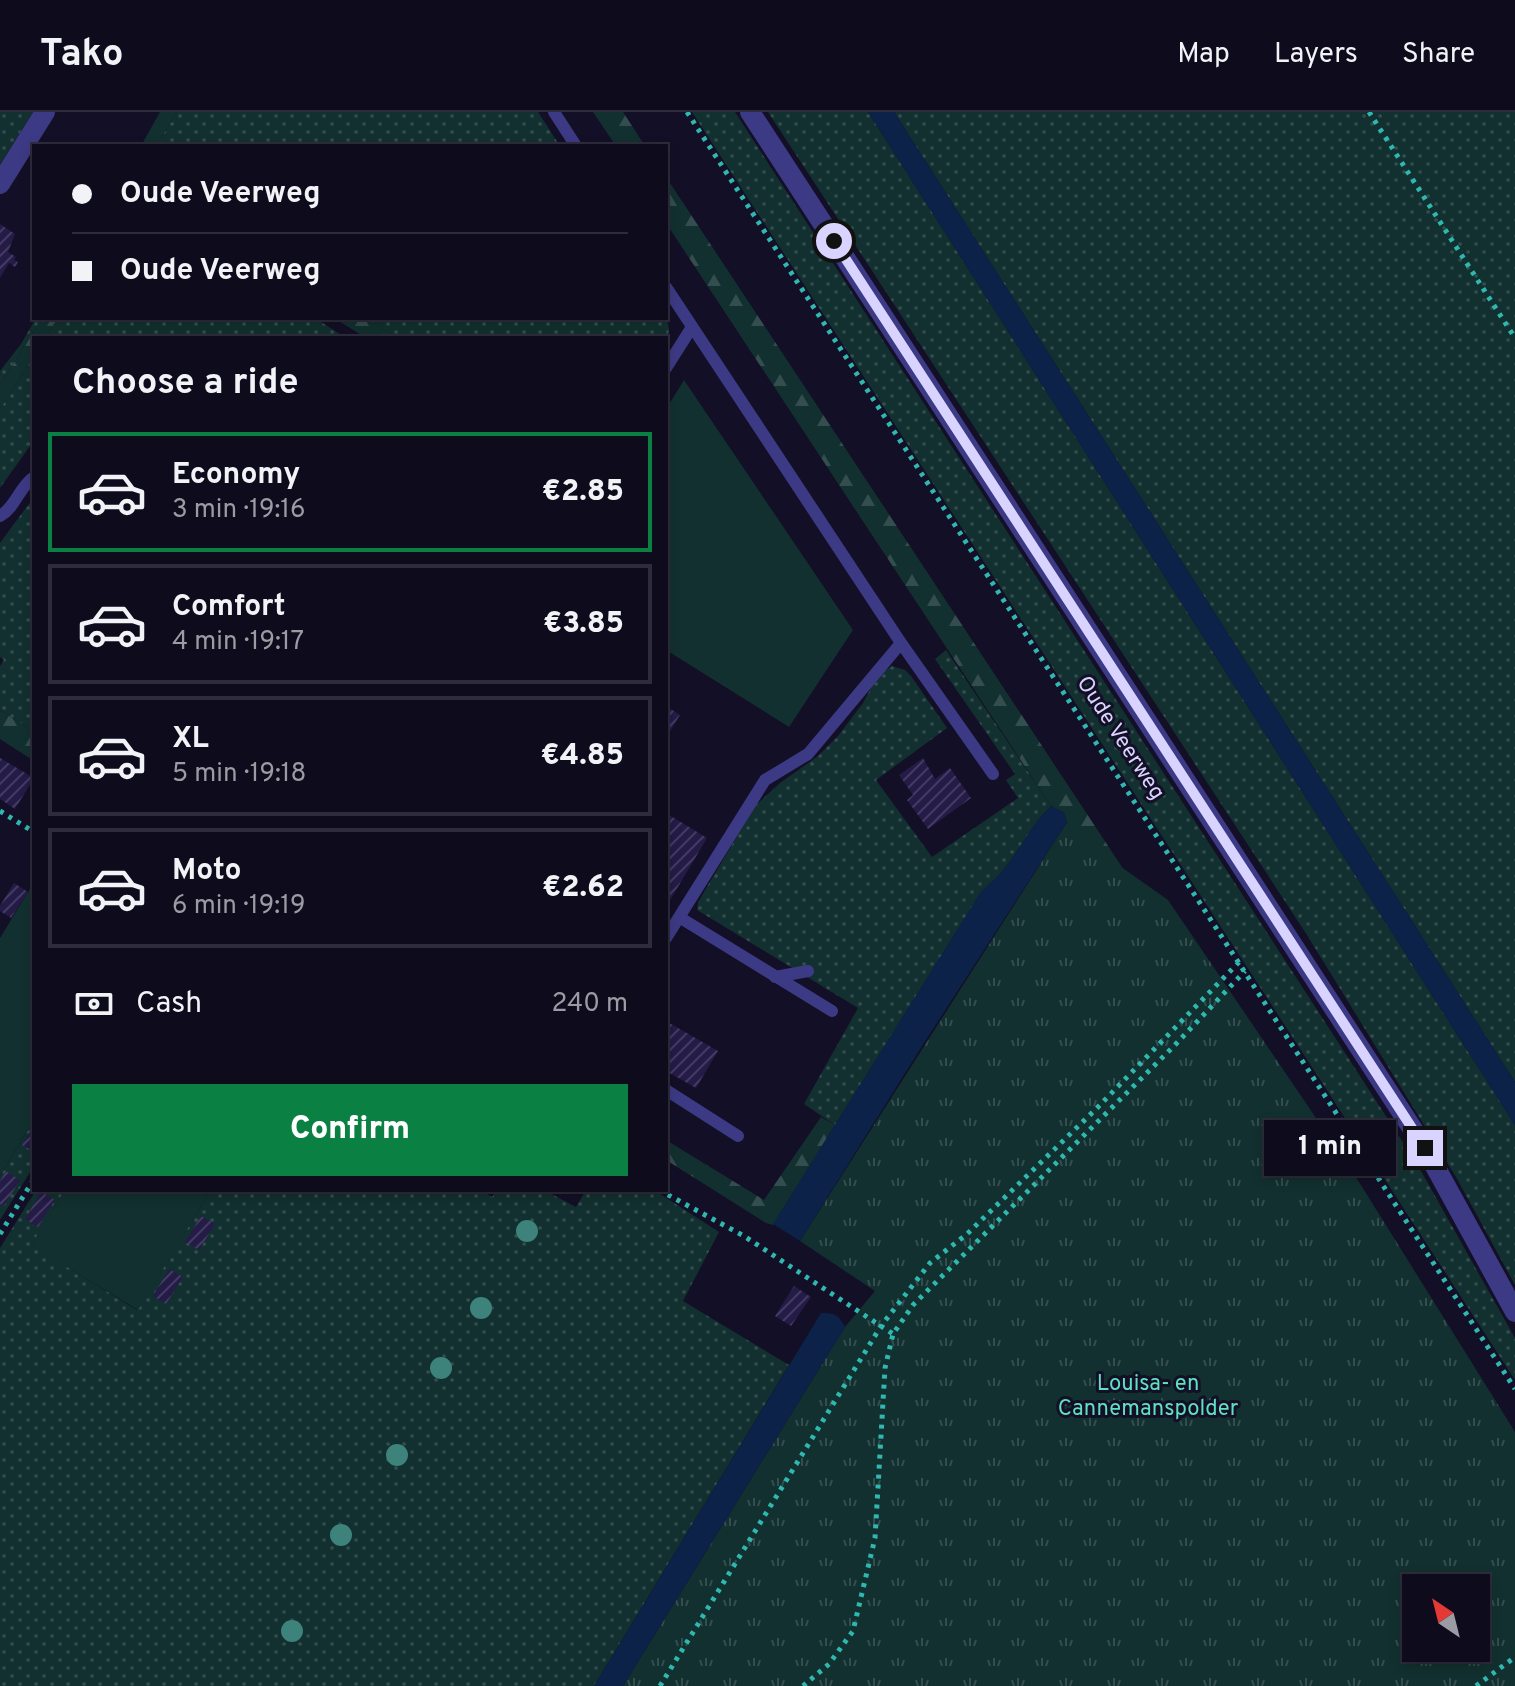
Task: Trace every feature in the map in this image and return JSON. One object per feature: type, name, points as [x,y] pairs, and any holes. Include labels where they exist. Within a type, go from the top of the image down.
[{"type":"street","points":[[0,184],[45,112]]},
{"type":"street","name":"Oude Veerweg","points":[[750,112],[1425,1148],[1515,1312]]},
{"type":"lane","points":[[554,112],[575,144]]},
{"type":"lane","points":[[668,290],[901,643],[993,774]]},
{"type":"lane","points":[[668,365],[692,327]]},
{"type":"lane","points":[[0,516],[9,510],[32,479]]},
{"type":"lane","points":[[668,935],[765,780],[808,754],[901,643]]},
{"type":"lane","points":[[679,917],[832,1011]]},
{"type":"lane","points":[[775,977],[808,971]]},
{"type":"lane","points":[[668,1091],[738,1136]]},
{"type":"path","name":"Oude Veerweg","points":[[687,112],[1515,1389]]},
{"type":"path","points":[[1369,112],[1515,338]]},
{"type":"path","points":[[0,811],[32,831]]},
{"type":"path","points":[[660,1686],[881,1326],[930,1263],[967,1234],[1097,1108],[1239,962]]},
{"type":"path","points":[[803,1686],[829,1664],[853,1631],[862,1601],[875,1538],[885,1368],[893,1334],[913,1305],[1174,1046],[1245,971]]},
{"type":"path","points":[[0,1234],[32,1182]]},
{"type":"path","points":[[663,1192],[744,1236],[893,1334]]},
{"type":"path","points":[[1476,1686],[1515,1657]]},
{"type":"green space","points":[[0,112],[33,112],[0,165]]},
{"type":"green space","points":[[160,112],[177,112],[157,144],[142,144]]},
{"type":"green space","points":[[177,112],[538,112],[559,144],[157,144]]},
{"type":"green space","points":[[593,112],[623,112],[644,144],[615,144]]},
{"type":"green space","points":[[692,112],[735,112],[1417,1164],[1515,1338],[1515,1380]]},
{"type":"green space","points":[[768,112],[868,112],[1515,1125],[1515,1285],[1456,1177],[1307,935]]},
{"type":"green space","points":[[894,112],[1515,112],[1515,1082]]},
{"type":"green space","points":[[668,180],[1198,982],[1067,822],[1064,813],[1051,806],[668,226]]},
{"type":"green space","points":[[35,320],[41,320],[0,385],[0,371]]},
{"type":"green space","points":[[41,320],[57,320],[46,336],[32,336],[32,359],[0,409],[0,385]]},
{"type":"green space","points":[[57,320],[318,320],[343,336],[46,336]]},
{"type":"green space","points":[[337,320],[369,320],[394,336],[363,336]]},
{"type":"green space","points":[[369,320],[667,320],[669,330],[668,338],[394,336]]},
{"type":"green space","points":[[32,359],[32,446],[0,488],[0,409]]},
{"type":"green space","points":[[684,380],[853,630],[789,727],[668,651],[668,406]]},
{"type":"green space","points":[[32,500],[32,731],[0,710],[0,666],[4,660],[0,657],[0,543]]},
{"type":"green space","points":[[946,650],[1051,806],[1011,860],[982,891],[835,1125],[804,1104],[858,1008],[697,910],[698,902],[755,806],[838,736],[863,703],[878,675],[892,666],[905,670],[911,676],[947,728],[876,780],[932,857],[1018,798],[1006,780],[1015,774],[935,659]]},
{"type":"green space","points":[[0,710],[32,731],[32,760],[0,739]]},
{"type":"green space","name":"Louisa- en Cannemanspolder","points":[[1067,822],[1100,852],[1168,900],[1354,1174],[1515,1432],[1515,1686],[623,1686],[845,1327],[875,1291],[800,1241]]},
{"type":"green space","points":[[32,885],[32,1123],[0,1176],[0,938]]},
{"type":"green space","points":[[821,1117],[835,1125],[773,1225],[668,1161],[668,1141],[764,1200]]},
{"type":"green space","points":[[32,1123],[32,1169],[0,1220],[0,1176]]},
{"type":"green space","points":[[35,1192],[64,1192],[32,1245],[137,1310],[210,1192],[484,1192],[492,1197],[496,1192],[548,1192],[576,1207],[585,1192],[657,1192],[719,1232],[683,1301],[789,1365],[594,1686],[0,1686],[0,1248]]},
{"type":"green space","points":[[64,1192],[210,1192],[138,1310],[31,1245]]},
{"type":"water","points":[[868,112],[894,112],[1515,1082],[1515,1125]]},
{"type":"water","points":[[1051,806],[1064,813],[1067,822],[800,1241],[773,1224],[982,890],[1002,871]]},
{"type":"water","points":[[821,1313],[836,1316],[845,1327],[623,1686],[594,1686]]},
{"type":"building","points":[[0,224],[15,234],[8,252],[18,262],[15,267],[9,263],[0,278]]},
{"type":"building","points":[[668,707],[680,715],[668,735]]},
{"type":"building","points":[[0,758],[32,777],[32,781],[15,809],[0,799]]},
{"type":"building","points":[[923,758],[935,779],[950,768],[971,798],[928,829],[907,800],[913,795],[899,775]]},
{"type":"building","points":[[668,814],[707,838],[668,904]]},
{"type":"building","points":[[14,883],[28,892],[11,918],[0,911],[0,906]]},
{"type":"building","points":[[668,1022],[718,1051],[696,1088],[668,1072]]},
{"type":"building","points":[[32,1128],[32,1151],[22,1145]]},
{"type":"building","points":[[6,1171],[20,1180],[4,1206],[0,1204],[0,1181]]},
{"type":"building","points":[[41,1192],[55,1200],[38,1227],[25,1219]]},
{"type":"building","points":[[201,1216],[215,1224],[199,1250],[185,1242]]},
{"type":"building","points":[[169,1269],[183,1277],[166,1304],[153,1296]]},
{"type":"building","points":[[794,1286],[811,1297],[791,1326],[775,1316]]},
{"type":"route","points":[[834,241],[1425,1148]]}]
